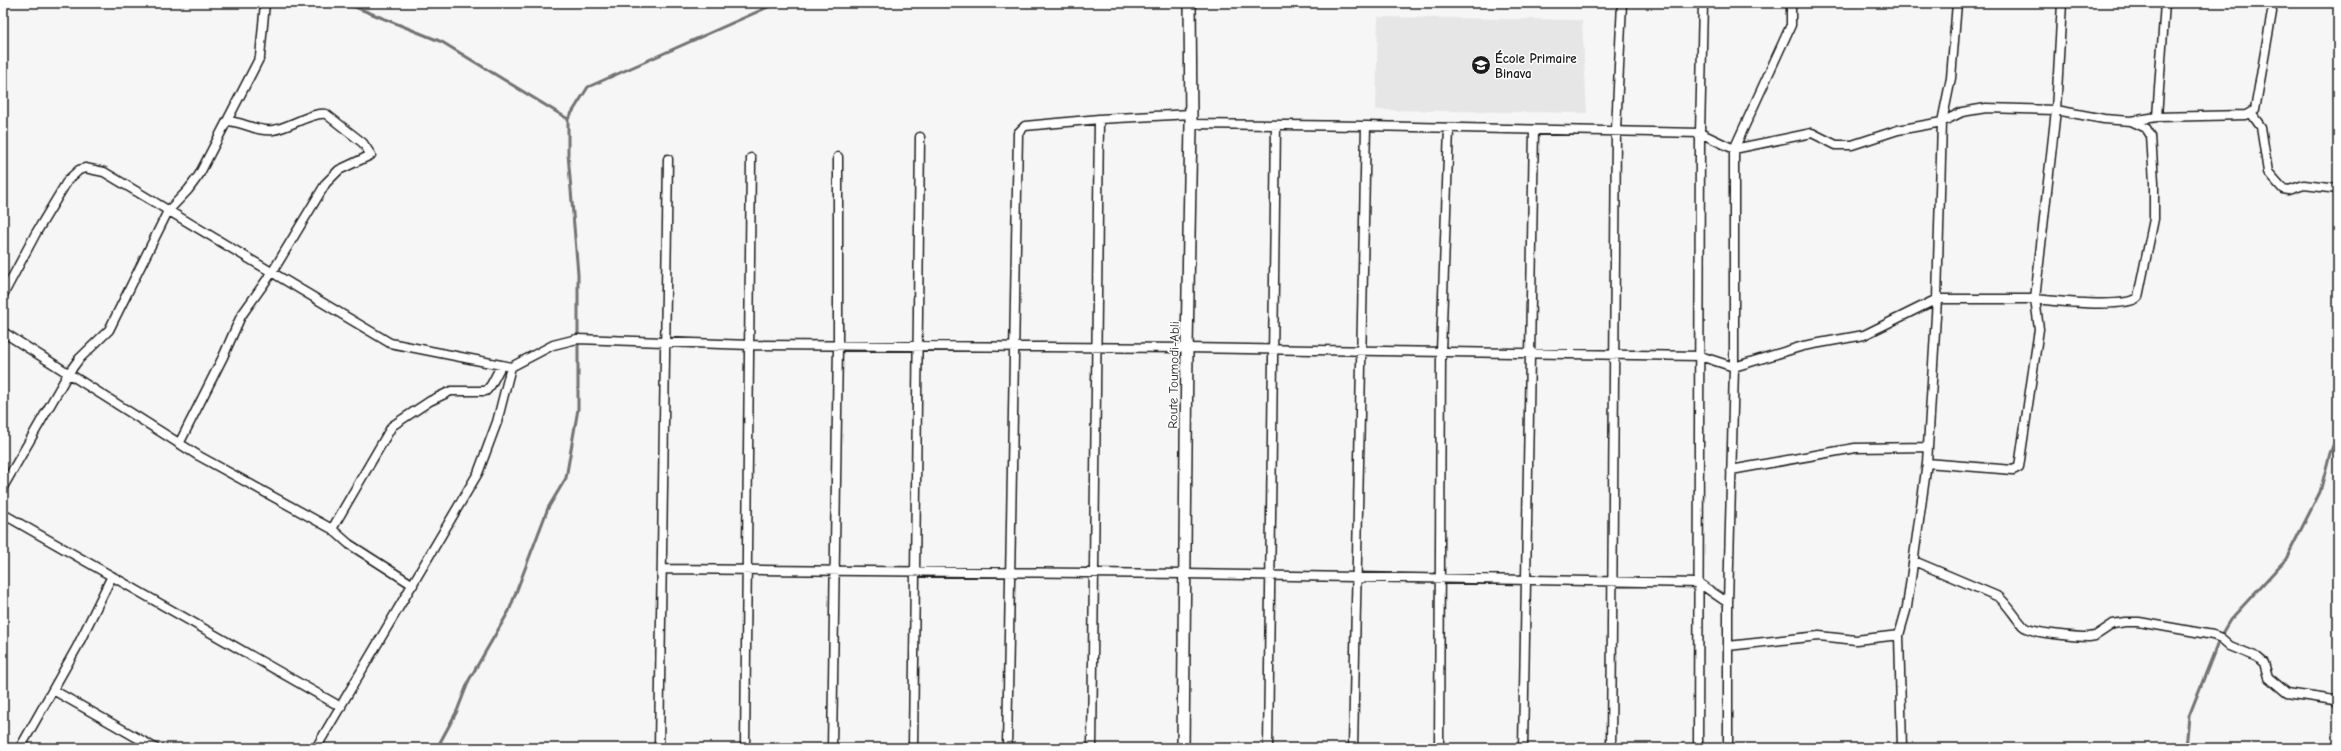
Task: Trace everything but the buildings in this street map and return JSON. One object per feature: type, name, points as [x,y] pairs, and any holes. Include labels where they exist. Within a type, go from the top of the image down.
[{"type":"street","points":[[3,487],[68,374],[79,360],[109,330],[168,211],[194,182],[228,121],[260,57],[264,3]]},
{"type":"street","name":"Route Toumodi-Abli","points":[[1183,748],[1191,119],[1190,3]]},
{"type":"street","points":[[1611,748],[1616,130],[1622,3]]},
{"type":"street","points":[[1698,748],[1700,133],[1703,3]]},
{"type":"street","points":[[1728,748],[1728,603],[1734,367],[1734,149],[1791,25],[1791,3]]},
{"type":"street","points":[[1902,748],[1899,635],[1907,607],[1927,462],[1937,299],[1942,122],[1951,78],[1957,3]]},
{"type":"street","points":[[1927,462],[2013,470],[2019,467],[2022,462],[2026,410],[2040,329],[2035,299],[2056,110],[2062,3]]},
{"type":"street","points":[[2157,117],[2165,3]]},
{"type":"street","points":[[1007,748],[1018,133],[1025,126],[1099,119],[1191,119],[1276,125],[1534,130],[1616,130],[1700,133],[1734,149],[1812,133],[1836,145],[1852,146],[1898,130],[1942,122],[1962,112],[1986,108],[2056,110],[2104,119],[2131,121],[2157,117],[2246,115],[2255,110],[2257,101],[2272,12],[2270,3]]},
{"type":"street","points":[[2251,113],[2261,127],[2268,172],[2283,189],[2289,190],[2304,185],[2338,189]]},
{"type":"street","points":[[179,444],[223,357],[241,316],[273,271],[331,176],[350,164],[369,157],[371,154],[362,143],[326,114],[319,114],[287,127],[271,130],[228,121]]},
{"type":"street","points":[[1092,748],[1099,119]]},
{"type":"street","points":[[3,295],[36,233],[68,180],[80,170],[88,168],[104,172],[168,211],[273,271],[390,343],[501,366],[511,367],[536,353],[564,341],[578,339],[750,345],[1187,348],[1530,355],[1700,356],[1734,367],[1803,346],[1864,336],[1937,299],[2035,299],[2082,304],[2136,300],[2138,297],[2154,219],[2154,182],[2151,136],[2146,128],[2131,121]]},
{"type":"street","points":[[1268,748],[1276,125]]},
{"type":"street","points":[[1353,748],[1360,351],[1366,126]]},
{"type":"street","points":[[1440,748],[1441,352],[1449,128]]},
{"type":"street","points":[[1523,748],[1534,130]]},
{"type":"street","points":[[913,748],[920,137]]},
{"type":"street","points":[[832,748],[838,346],[838,157]]},
{"type":"street","points":[[745,748],[751,158]]},
{"type":"street","points":[[659,748],[663,569],[668,159]]},
{"type":"street","points":[[3,332],[179,444],[332,529],[349,544],[412,585]]},
{"type":"street","points":[[332,529],[392,426],[430,401],[451,391],[486,391],[491,385],[501,366]]},
{"type":"street","points":[[316,748],[478,473],[497,422],[511,367]]},
{"type":"street","points":[[1731,470],[1855,448],[1928,447]]},
{"type":"street","points":[[3,514],[341,707]]},
{"type":"street","points":[[1914,561],[1999,597],[2010,606],[2023,626],[2032,632],[2089,637],[2095,636],[2113,624],[2139,622],[2213,635],[2221,638],[2230,646],[2257,657],[2264,663],[2268,677],[2288,693],[2334,700],[2338,704]]},
{"type":"street","points":[[663,569],[1271,575],[1699,584],[1728,603]]},
{"type":"street","points":[[20,748],[53,690],[112,576]]},
{"type":"street","points":[[1728,646],[1819,636],[1856,640],[1899,635]]},
{"type":"street","points":[[53,690],[154,748]]},
{"type":"shaded area","name":"École Primaire Binava","points":[[1378,17],[1582,20],[1587,113],[1376,110]]},
{"type":"waterway","points":[[323,3],[355,7],[442,42],[568,119]]},
{"type":"waterway","points":[[437,748],[457,711],[469,680],[509,611],[548,508],[566,478],[578,409],[578,274],[568,154],[568,119],[588,87],[777,3]]},
{"type":"waterway","points":[[2186,748],[2189,716],[2221,635],[2230,620],[2286,559],[2320,492],[2330,453],[2338,434]]},
{"type":"place","name":"École Primaire Binava","points":[[1481,65]]}]
